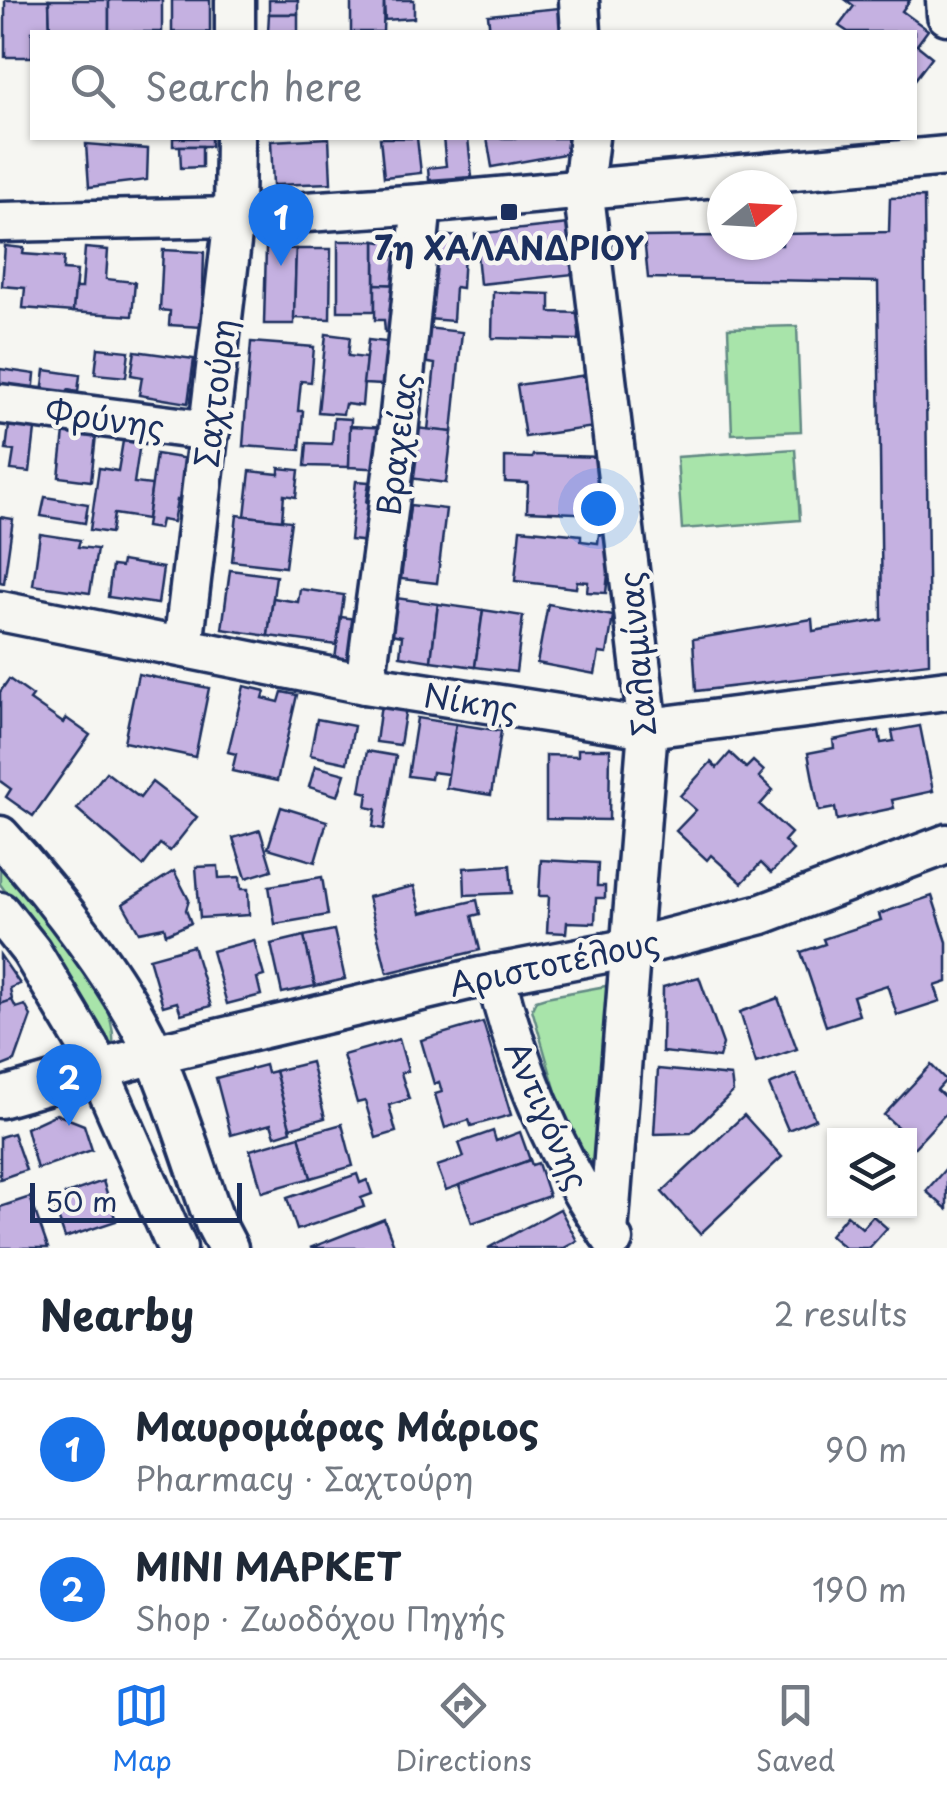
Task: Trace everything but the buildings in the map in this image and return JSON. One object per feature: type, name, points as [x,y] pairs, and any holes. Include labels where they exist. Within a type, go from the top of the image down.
[{"type":"street","points":[[235,0],[235,30]]},
{"type":"street","points":[[579,0],[581,30]]},
{"type":"street","points":[[946,0],[947,14]]},
{"type":"street","name":"Σαχτούρη","points":[[183,647],[234,217],[235,140]]},
{"type":"street","name":"Σαλαμίνας","points":[[589,140],[583,187],[648,728],[630,948],[614,1240]]},
{"type":"street","points":[[0,222],[234,217],[422,204],[947,156]]},
{"type":"street","name":"Βραχείας","points":[[365,684],[397,443],[422,204]]},
{"type":"street","name":"Φρύνης","points":[[0,404],[210,432]]},
{"type":"street","name":"Νίκης","points":[[0,611],[365,684],[648,728],[947,690]]},
{"type":"street","points":[[0,836],[38,878],[88,946],[154,1054],[222,1235],[164,1245],[99,1068],[40,966],[0,912]]},
{"type":"street","name":"Αριστοτέλους","points":[[0,1098],[154,1054],[495,974],[630,948],[762,914],[947,844]]},
{"type":"street","name":"Αντιγόνης","points":[[495,974],[507,1022],[540,1112],[570,1176],[614,1240]]},
{"type":"green space","points":[[797,326],[801,431],[732,434],[728,328]]},
{"type":"green space","points":[[795,449],[800,520],[682,529],[677,457]]},
{"type":"green space","points":[[0,847],[88,970],[111,1022],[113,1044],[106,1051],[49,951],[0,884]]},
{"type":"green space","points":[[606,986],[611,994],[596,1168],[589,1167],[569,1137],[532,1009],[536,1000]]},
{"type":"place","name":"7η ΧΑΛΑΝΔΡΙΟΥ","points":[[509,212]]},
{"type":"place","name":"Μαυρομάρας Μάριος","points":[[281,266]]},
{"type":"place","name":"ΜΙΝΙ ΜΑΡΚΕΤ","points":[[69,1126]]}]
